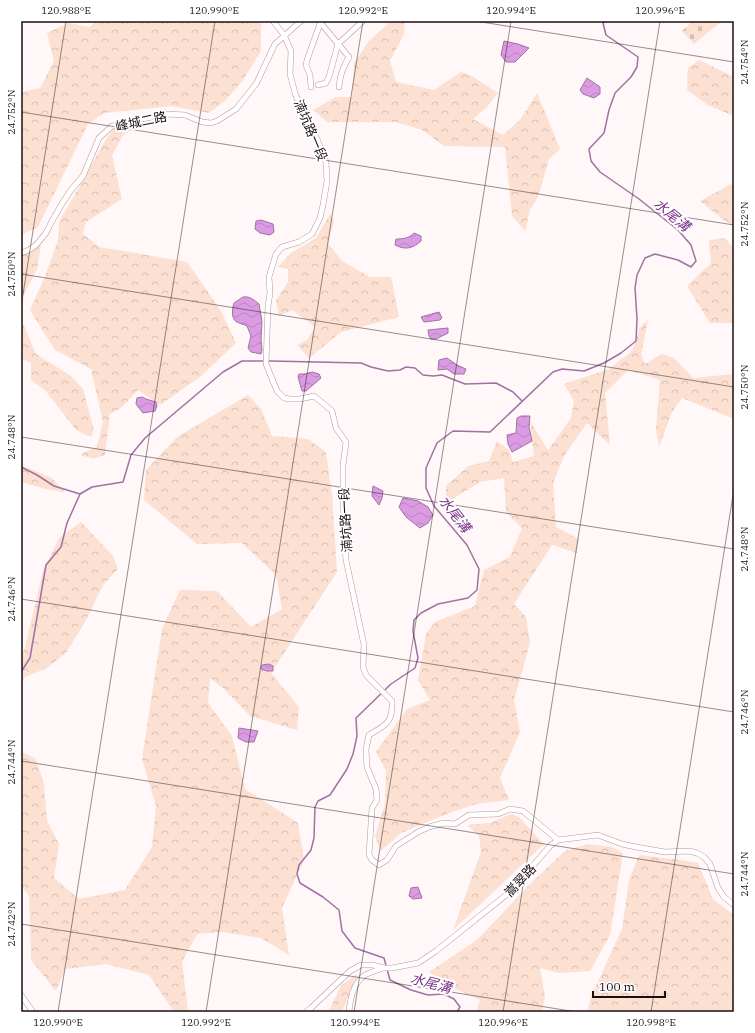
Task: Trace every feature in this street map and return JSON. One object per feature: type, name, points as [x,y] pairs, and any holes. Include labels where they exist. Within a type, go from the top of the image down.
[{"type":"street","name":"湳坑路一段","points":[[273,21],[284,35],[291,52],[290,74],[295,93],[306,120],[317,139],[326,162],[327,181],[320,218],[312,234],[299,242],[282,247],[276,254],[269,277],[270,293],[268,306],[266,364],[277,391],[284,398],[300,399],[314,396],[332,410],[336,428],[346,442],[343,465],[343,526],[346,560],[364,645],[363,667],[366,676],[392,701],[393,711],[387,724],[369,735],[366,749],[367,767],[376,789],[377,800],[372,808],[369,855],[372,860],[379,865],[387,860],[396,846],[418,832],[444,823],[455,824],[469,816],[498,814],[510,809],[523,811],[558,840]]},
{"type":"street","name":"峰城二路","points":[[21,253],[36,245],[46,233],[63,202],[83,176],[99,138],[112,126],[142,118],[167,114],[185,115],[202,122],[217,121],[236,109],[256,84],[275,44],[301,21]]},
{"type":"street","points":[[320,21],[349,57],[342,69],[339,87]]},
{"type":"street","points":[[311,87],[310,75],[306,65],[320,21]]},
{"type":"street","points":[[318,85],[326,83],[329,77],[338,44],[363,21]]},
{"type":"street","points":[[558,840],[598,835],[622,844],[636,847],[665,852],[690,851],[697,853],[704,857],[710,864],[718,888],[724,897],[734,905]]},
{"type":"street","name":"嵩翠路","points":[[306,1012],[350,971],[361,966],[373,965],[384,968],[392,968],[418,963],[436,951],[511,891],[550,846],[558,840]]},
{"type":"street","points":[[349,1012],[350,998],[358,981],[365,976],[384,968]]},
{"type":"street","points":[[21,995],[33,1012]]},
{"type":"green space","points":[[94,21],[259,21],[261,24],[261,51],[243,80],[226,100],[209,113],[171,106],[104,113],[88,124],[38,227],[21,235],[21,92],[40,88],[54,61],[47,33],[68,23],[90,27]]},
{"type":"green space","points":[[388,21],[405,21],[404,34],[390,61],[396,82],[434,90],[461,72],[472,76],[498,93],[487,107],[473,119],[503,135],[520,120],[537,93],[560,149],[549,159],[538,197],[530,210],[525,231],[512,216],[505,147],[444,146],[422,130],[396,122],[327,122],[313,110],[336,97],[352,97],[354,63],[369,41],[388,24]]},
{"type":"green space","points":[[693,21],[722,21],[694,44],[682,31]]},
{"type":"green space","points":[[699,60],[734,77],[734,116],[708,105],[687,90],[688,68]]},
{"type":"green space","points":[[146,121],[123,135],[112,156],[122,199],[86,222],[83,234],[99,247],[187,262],[221,311],[236,343],[200,377],[160,405],[138,390],[120,409],[110,414],[105,455],[93,459],[81,455],[97,447],[103,422],[91,369],[55,350],[30,310],[44,279],[58,240],[59,222],[105,141],[115,126]]},
{"type":"green space","points":[[734,173],[734,226],[722,219],[700,201],[733,183]]},
{"type":"green space","points":[[330,214],[334,221],[328,243],[342,261],[370,277],[391,277],[399,317],[341,332],[309,358],[297,345],[307,340],[315,327],[292,310],[279,316],[276,300],[288,282],[288,269],[278,267],[291,253],[316,238]]},
{"type":"green space","points":[[725,238],[734,249],[734,323],[710,323],[687,286],[711,263],[709,240]]},
{"type":"green space","points":[[41,245],[37,269],[21,300],[21,253]]},
{"type":"green space","points":[[21,319],[36,354],[71,376],[83,389],[94,430],[91,437],[76,430],[45,390],[31,380],[31,363],[21,358]]},
{"type":"green space","points":[[648,320],[641,355],[645,364],[662,354],[674,358],[693,378],[734,374],[734,419],[682,398],[672,412],[659,447],[656,429],[660,380],[628,370],[605,393],[610,445],[587,423],[564,456],[553,483],[556,527],[579,539],[577,553],[552,545],[514,604],[526,617],[530,643],[514,700],[520,732],[500,778],[509,800],[476,804],[444,815],[401,833],[381,851],[375,836],[385,804],[386,771],[376,752],[407,709],[430,700],[418,680],[426,634],[435,622],[475,606],[484,570],[510,557],[522,528],[506,512],[504,478],[480,482],[446,503],[446,486],[468,466],[489,461],[497,441],[509,450],[513,462],[534,456],[530,421],[548,450],[571,418],[574,401],[564,384],[609,369],[632,351],[640,327]]},
{"type":"green space","points":[[248,395],[261,409],[272,436],[308,439],[326,452],[332,495],[337,572],[271,673],[299,707],[297,730],[250,716],[223,688],[210,678],[208,703],[232,736],[245,789],[298,823],[304,860],[282,908],[289,955],[261,938],[222,932],[197,934],[182,962],[188,1012],[174,1012],[149,975],[106,964],[65,969],[56,991],[31,960],[29,896],[21,886],[21,751],[36,759],[44,784],[47,821],[59,844],[54,878],[79,899],[125,890],[152,847],[156,806],[142,759],[162,629],[180,590],[217,591],[251,627],[282,609],[276,575],[242,543],[197,544],[144,500],[146,470],[177,437]]},
{"type":"green space","points":[[21,465],[52,478],[65,492],[50,490],[21,482]]},
{"type":"green space","points":[[81,522],[113,556],[118,569],[103,585],[85,622],[66,653],[47,668],[25,677],[21,684],[21,658],[43,571],[59,538]]},
{"type":"green space","points":[[511,814],[519,817],[544,844],[453,930],[481,852],[479,836],[467,825],[490,823]]},
{"type":"green space","points":[[588,844],[612,847],[623,853],[610,935],[590,971],[559,973],[540,968],[545,996],[542,1012],[476,1012],[480,1000],[449,986],[429,972],[477,940],[533,881],[565,851]]},
{"type":"green space","points":[[639,855],[698,863],[713,899],[734,915],[734,1012],[587,1012],[591,997],[622,929],[629,880]]},
{"type":"green space","points":[[357,974],[342,1012],[327,1012],[331,1007],[341,985]]},
{"type":"water","points":[[504,41],[529,48],[515,62],[506,62],[501,55]]},
{"type":"water","points":[[587,78],[600,87],[600,94],[594,98],[583,94],[580,90]]},
{"type":"water","points":[[261,220],[273,224],[274,232],[270,235],[260,233],[255,229],[256,221]]},
{"type":"water","points":[[414,233],[421,236],[421,241],[415,246],[402,248],[395,245],[396,239],[406,238]]},
{"type":"water","points":[[243,297],[250,298],[259,304],[262,321],[261,354],[251,352],[248,348],[251,336],[247,326],[235,321],[233,316],[232,311],[234,303]]},
{"type":"water","points":[[439,312],[442,318],[440,320],[424,322],[421,317]]},
{"type":"water","points":[[448,328],[448,333],[436,339],[431,339],[429,336],[428,330]]},
{"type":"water","points":[[447,358],[466,369],[464,374],[454,374],[447,369],[438,370],[439,360]]},
{"type":"water","points":[[312,372],[319,374],[321,378],[306,391],[302,391],[298,377],[299,374]]},
{"type":"water","points":[[142,397],[156,402],[157,406],[155,411],[143,413],[136,404],[137,398]]},
{"type":"water","points":[[521,416],[530,416],[529,427],[532,441],[512,452],[508,444],[507,435],[516,433],[517,418]]},
{"type":"water","points":[[373,486],[383,491],[379,505],[372,496]]},
{"type":"water","points":[[403,498],[418,501],[428,507],[433,515],[428,523],[420,528],[406,517],[399,507]]},
{"type":"water","points":[[269,664],[273,666],[273,671],[261,669],[262,665]]},
{"type":"water","points":[[239,728],[258,731],[254,742],[246,742],[238,738]]},
{"type":"water","points":[[418,887],[422,898],[413,899],[409,896],[411,888]]},
{"type":"waterway","name":"水尾溝","points":[[457,1012],[460,1007],[454,999],[444,994],[428,995],[411,990],[390,980],[384,958],[355,948],[342,931],[339,910],[323,897],[300,883],[297,874],[299,865],[311,850],[314,838],[315,807],[318,801],[330,795],[347,769],[353,754],[357,736],[356,718],[391,684],[415,668],[418,658],[413,631],[414,620],[421,613],[438,604],[468,598],[477,590],[479,569],[467,545],[434,506],[426,488],[426,468],[437,443],[453,431],[490,432],[553,372],[562,369],[584,371],[604,363],[621,353],[636,341],[637,319],[635,288],[637,275],[645,258],[655,254],[678,260],[691,267],[696,261],[691,245],[678,230],[639,199],[600,172],[591,161],[589,149],[604,133],[609,110],[615,93],[631,77],[637,67],[638,57],[606,35],[603,23],[606,21]]},
{"type":"waterway","points":[[21,672],[30,658],[46,565],[61,547],[67,523],[80,494],[92,487],[123,482],[131,455],[145,438],[223,372],[242,361],[361,363],[388,371],[400,370],[406,367],[415,368],[423,375],[442,375],[465,384],[496,383],[513,392],[522,401]]},
{"type":"waterway","points":[[21,467],[54,486],[80,494]]}]
